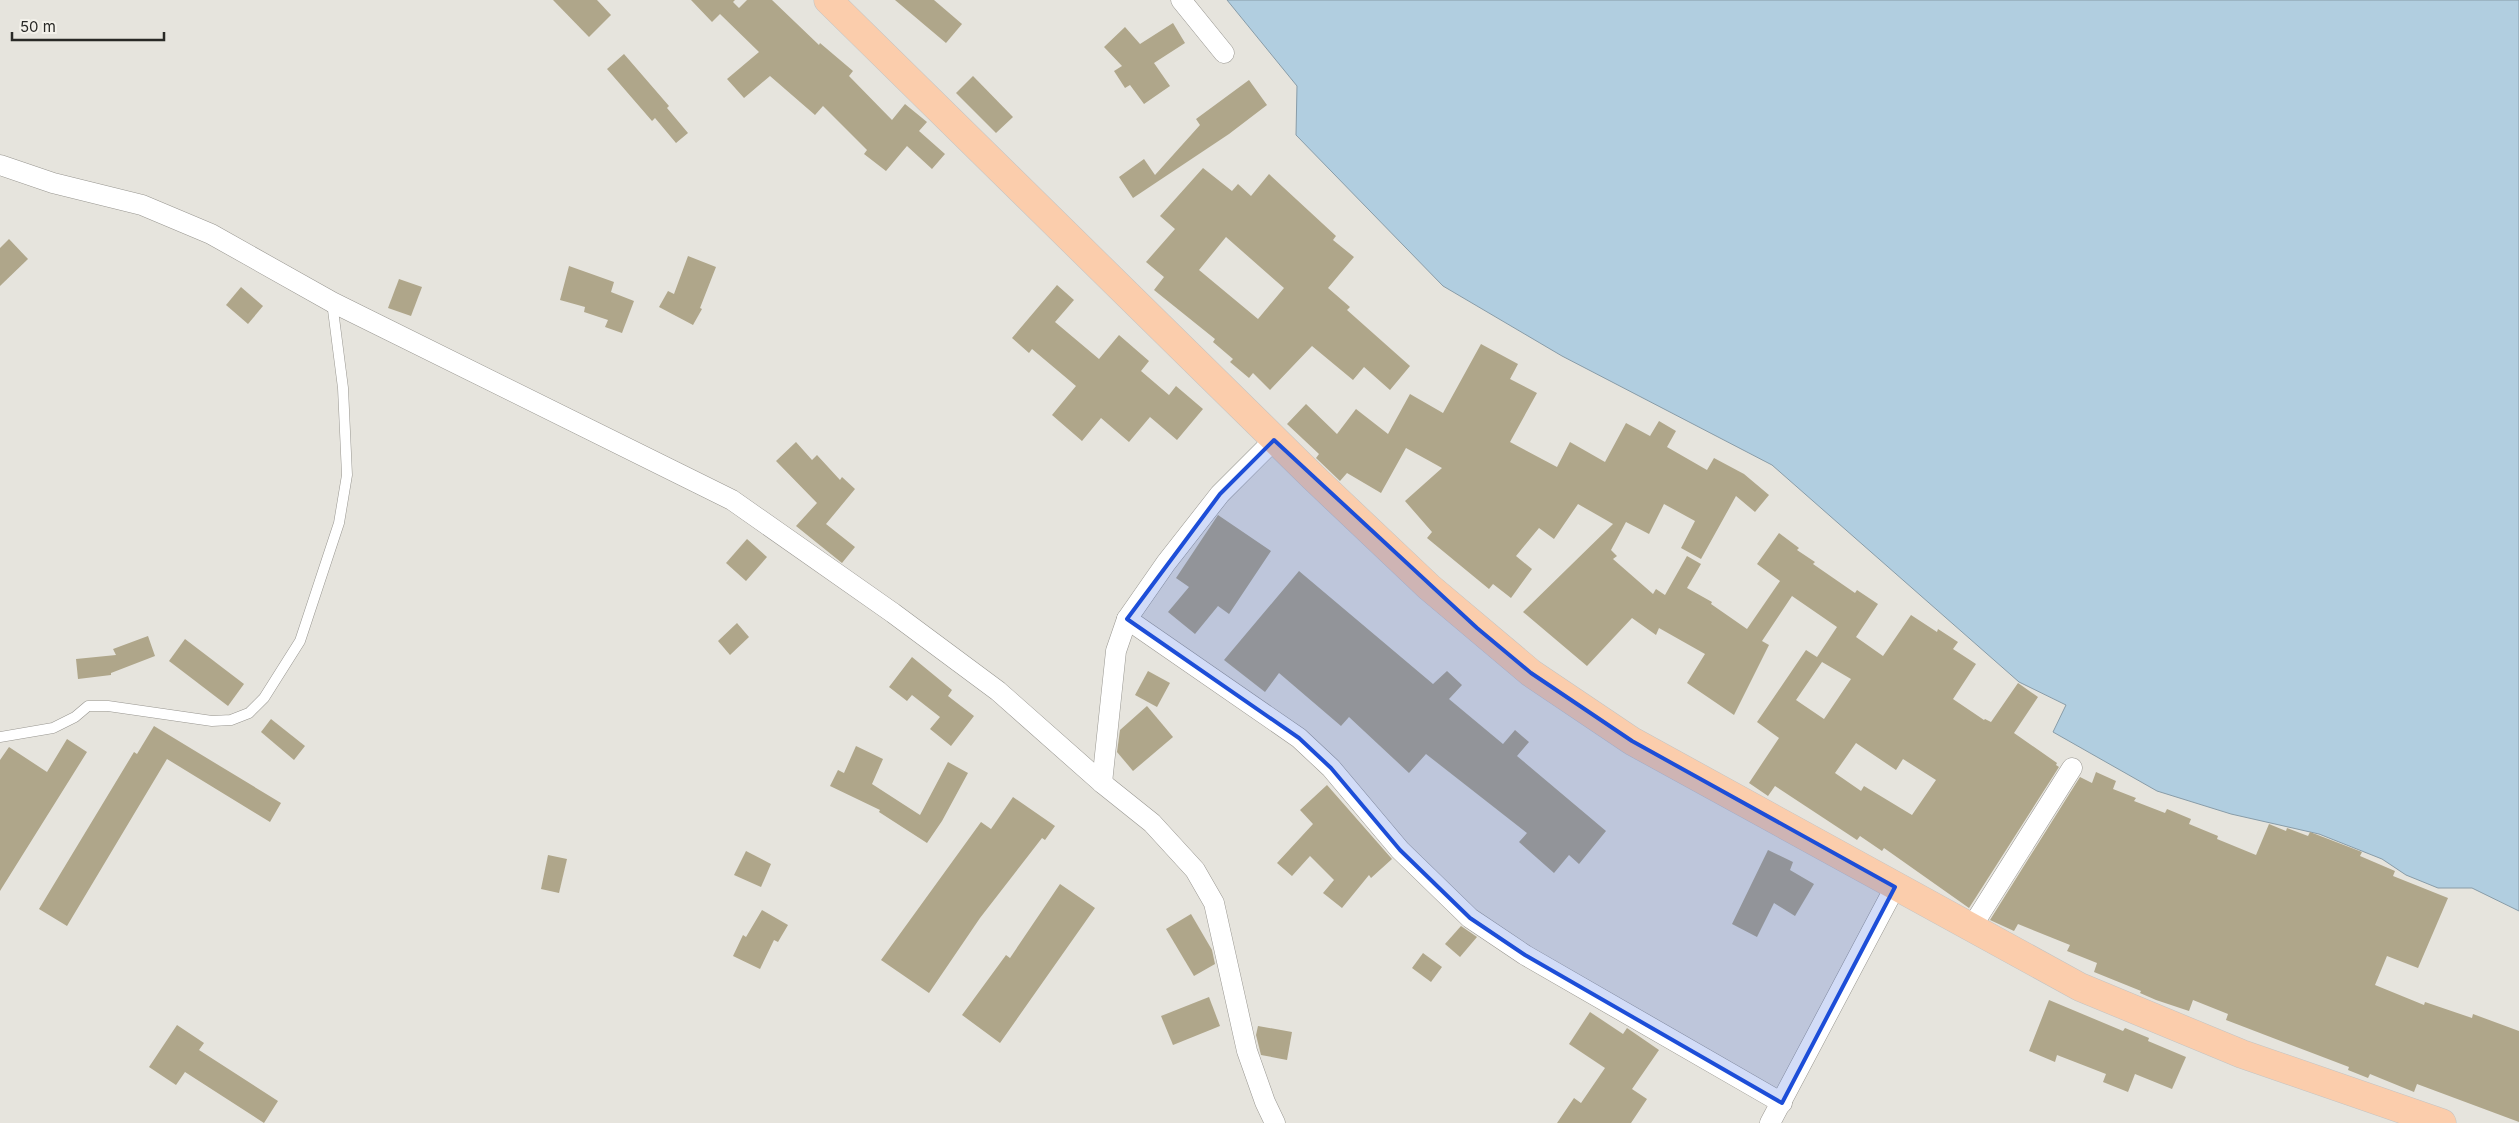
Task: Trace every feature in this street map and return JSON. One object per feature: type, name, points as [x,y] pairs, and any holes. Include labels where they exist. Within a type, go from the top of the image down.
[{"type":"highway","points":[[828,0],[1274,440],[1429,587],[1531,673],[1632,741],[1895,887],[2089,991],[2242,1054],[2442,1123]]},
{"type":"street","points":[[1181,0],[1224,53]]},
{"type":"street","points":[[0,165],[53,183],[142,205],[211,234],[332,302],[732,500],[885,608],[998,691],[1102,783],[1152,823],[1195,870],[1214,903],[1247,1051],[1265,1102],[1275,1123]]},
{"type":"street","points":[[1102,783],[1116,651],[1127,619],[1166,563],[1220,494],[1274,440]]},
{"type":"street","points":[[1127,619],[1299,738],[1332,768],[1400,850],[1470,918],[1525,955],[1782,1103]]},
{"type":"street","points":[[1971,928],[2072,768]]},
{"type":"street","points":[[1770,1123],[1895,887]]},
{"type":"lane","points":[[0,737],[53,728],[75,717],[88,706],[108,706],[212,721],[231,720],[249,714],[264,698],[300,641],[339,523],[347,475],[343,388],[332,302]]},
{"type":"highlighted area","points":[[1274,440],[1477,628],[1531,673],[1632,741],[1895,887],[1782,1103],[1525,955],[1470,918],[1400,850],[1331,768],[1299,738],[1127,619],[1220,494]]},
{"type":"water","points":[[1227,0],[2519,0],[2519,911],[2472,888],[2438,888],[2406,875],[2382,859],[2319,834],[2231,814],[2157,791],[2053,732],[2066,705],[2019,682],[1772,465],[1562,356],[1443,286],[1296,135],[1297,86]]},
{"type":"building","points":[[553,0],[597,0],[611,15],[589,37]]},
{"type":"building","points":[[691,0],[735,0],[733,2],[739,8],[747,0],[772,0],[819,45],[820,43],[853,71],[849,76],[892,120],[905,104],[927,122],[919,131],[945,154],[932,169],[907,146],[886,171],[864,154],[867,150],[823,106],[815,115],[770,76],[744,98],[727,79],[759,52],[720,14],[712,22]]},
{"type":"building","points":[[895,0],[934,0],[962,24],[946,43]]},
{"type":"building","points":[[1173,23],[1185,43],[1154,63],[1170,86],[1144,104],[1130,85],[1125,88],[1114,71],[1122,66],[1104,47],[1125,27],[1140,44]]},
{"type":"building","points":[[624,54],[669,106],[667,108],[688,133],[676,143],[655,118],[652,121],[607,69]]},
{"type":"building","points":[[973,76],[1013,117],[996,133],[956,93]]},
{"type":"building","points":[[1249,80],[1267,105],[1229,134],[1133,198],[1119,177],[1144,159],[1155,175],[1200,125],[1196,119]]},
{"type":"building","points":[[1203,168],[1232,191],[1238,184],[1251,196],[1269,174],[1336,236],[1333,240],[1354,257],[1328,288],[1350,307],[1347,310],[1410,366],[1390,390],[1364,367],[1353,380],[1312,346],[1270,390],[1253,373],[1249,378],[1230,362],[1233,359],[1213,342],[1215,339],[1154,290],[1164,277],[1146,262],[1175,229],[1160,216]],"holes":[[[1226,237],[1284,288],[1258,319],[1199,270]]]},
{"type":"building","points":[[9,239],[28,259],[0,286],[0,248]]},
{"type":"building","points":[[688,256],[716,267],[700,308],[702,309],[693,325],[659,307],[668,291],[674,294]]},
{"type":"building","points":[[569,266],[614,282],[611,292],[634,301],[622,333],[605,327],[608,320],[584,312],[585,307],[560,300]]},
{"type":"building","points":[[399,279],[422,287],[411,316],[388,308]]},
{"type":"building","points":[[1057,285],[1074,300],[1055,322],[1099,359],[1119,335],[1149,361],[1141,371],[1169,395],[1176,386],[1203,409],[1177,440],[1150,417],[1129,442],[1101,418],[1082,441],[1052,415],[1076,386],[1032,349],[1029,353],[1012,338]]},
{"type":"building","points":[[241,287],[263,306],[248,324],[226,305]]},
{"type":"building","points":[[1481,344],[1518,364],[1510,379],[1537,393],[1510,442],[1557,467],[1570,442],[1605,462],[1626,423],[1650,436],[1659,421],[1676,431],[1667,447],[1707,470],[1714,458],[1744,474],[1769,495],[1755,512],[1736,496],[1701,559],[1681,548],[1695,521],[1664,504],[1649,534],[1626,522],[1611,550],[1617,556],[1613,559],[1653,594],[1656,589],[1665,595],[1687,556],[1701,564],[1687,588],[1712,602],[1711,604],[1747,629],[1780,581],[1757,564],[1779,533],[1799,548],[1797,550],[1815,562],[1813,564],[1855,593],[1857,590],[1878,604],[1856,637],[1883,656],[1911,615],[1937,632],[1938,629],[1958,642],[1953,649],[1976,664],[1953,699],[1984,720],[1991,722],[2018,683],[2038,697],[2014,733],[2057,763],[2056,765],[2059,767],[1969,908],[1884,848],[1882,851],[1860,836],[1857,840],[1775,786],[1768,796],[1749,783],[1779,738],[1757,722],[1806,650],[1817,657],[1837,627],[1792,596],[1762,641],[1769,645],[1734,715],[1687,683],[1705,654],[1659,628],[1656,635],[1632,618],[1587,666],[1523,612],[1613,524],[1578,504],[1554,539],[1539,528],[1516,556],[1532,569],[1511,598],[1493,584],[1489,589],[1427,538],[1432,532],[1405,501],[1442,468],[1406,448],[1381,493],[1347,473],[1340,481],[1316,458],[1319,454],[1287,424],[1306,404],[1337,434],[1356,409],[1388,434],[1410,394],[1443,413]],"holes":[[[1822,662],[1851,679],[1824,719],[1796,700]],[[1856,743],[1896,770],[1903,759],[1936,780],[1912,815],[1864,786],[1861,791],[1835,773]]]},
{"type":"building","points":[[796,442],[812,460],[817,455],[840,480],[842,477],[855,489],[826,524],[855,547],[842,563],[796,526],[817,503],[776,461]]},
{"type":"building","points":[[1218,515],[1271,551],[1229,614],[1218,606],[1195,634],[1168,612],[1189,587],[1176,578]]},
{"type":"building","points":[[747,539],[767,557],[746,581],[726,563]]},
{"type":"building","points":[[1299,571],[1433,684],[1447,671],[1462,685],[1449,699],[1503,744],[1515,730],[1529,742],[1517,756],[1606,831],[1579,864],[1569,855],[1554,873],[1519,842],[1527,833],[1426,754],[1409,773],[1349,717],[1341,726],[1279,673],[1265,692],[1224,660]]},
{"type":"building","points":[[737,623],[749,637],[730,655],[718,641]]},
{"type":"building","points":[[148,636],[155,656],[111,673],[111,675],[78,679],[76,659],[116,655],[113,649]]},
{"type":"building","points":[[185,639],[244,684],[228,706],[169,661]]},
{"type":"building","points":[[912,657],[952,690],[948,696],[974,716],[951,746],[930,729],[940,717],[912,695],[907,701],[889,687]]},
{"type":"building","points":[[1148,671],[1170,683],[1157,707],[1135,695]]},
{"type":"building","points":[[1147,706],[1173,737],[1133,771],[1117,752],[1120,730]]},
{"type":"building","points":[[271,719],[305,746],[294,760],[261,732]]},
{"type":"building","points":[[154,726],[281,803],[270,822],[167,759],[67,926],[39,909],[134,752],[137,754]]},
{"type":"building","points":[[67,739],[87,752],[0,891],[0,760],[9,747],[47,772]]},
{"type":"building","points":[[856,746],[883,759],[872,784],[920,815],[948,762],[968,773],[942,821],[927,843],[879,812],[880,810],[830,786],[838,770],[844,773]]},
{"type":"building","points":[[2096,772],[2116,781],[2113,789],[2136,798],[2134,801],[2165,813],[2167,809],[2191,819],[2189,824],[2218,836],[2217,839],[2256,855],[2269,824],[2286,831],[2287,828],[2308,836],[2310,832],[2362,852],[2360,856],[2395,871],[2393,876],[2448,898],[2418,968],[2387,956],[2375,985],[2424,1005],[2425,1002],[2472,1018],[2473,1014],[2519,1031],[2519,1122],[2417,1084],[2414,1092],[2370,1074],[2368,1078],[2348,1070],[2349,1067],[2226,1020],[2228,1014],[2193,1000],[2189,1011],[2156,1000],[2140,993],[2141,991],[2094,972],[2097,963],[2067,951],[2070,945],[2018,924],[2014,931],[1990,920],[2080,777],[2092,783]]},
{"type":"building","points":[[1327,785],[1392,859],[1371,878],[1369,875],[1342,908],[1323,893],[1334,880],[1310,856],[1292,876],[1277,863],[1313,824],[1300,810]]},
{"type":"building","points":[[1013,797],[1055,826],[1045,840],[1042,838],[980,918],[929,993],[881,960],[981,822],[991,829]]},
{"type":"building","points":[[1768,850],[1793,862],[1790,870],[1814,884],[1795,916],[1774,903],[1757,937],[1732,924]]},
{"type":"building","points":[[746,851],[771,864],[761,887],[734,875]]},
{"type":"building","points":[[548,855],[567,859],[559,893],[541,889]]},
{"type":"building","points":[[1060,884],[1095,908],[1000,1043],[962,1015],[1006,955],[1010,958]]},
{"type":"building","points":[[762,910],[788,925],[778,942],[774,940],[760,969],[733,956],[743,935],[746,937]]},
{"type":"building","points":[[1191,914],[1212,950],[1215,964],[1194,976],[1166,929]]},
{"type":"building","points":[[1461,926],[1477,937],[1460,957],[1445,944]]},
{"type":"building","points":[[1423,953],[1442,967],[1431,982],[1412,968]]},
{"type":"building","points":[[1209,997],[1220,1026],[1173,1045],[1161,1016]]},
{"type":"building","points":[[2049,1000],[2123,1031],[2125,1028],[2149,1038],[2148,1041],[2186,1057],[2172,1089],[2135,1074],[2128,1092],[2103,1082],[2106,1074],[2057,1055],[2055,1062],[2029,1051]]},
{"type":"building","points":[[1590,1012],[1623,1034],[1627,1028],[1659,1050],[1632,1089],[1647,1099],[1631,1123],[1557,1123],[1574,1098],[1581,1103],[1605,1068],[1569,1044]]},
{"type":"building","points":[[177,1025],[204,1043],[199,1050],[278,1101],[264,1123],[185,1072],[176,1085],[149,1067]]},
{"type":"building","points":[[1258,1026],[1292,1032],[1287,1060],[1261,1055],[1256,1035]]}]
